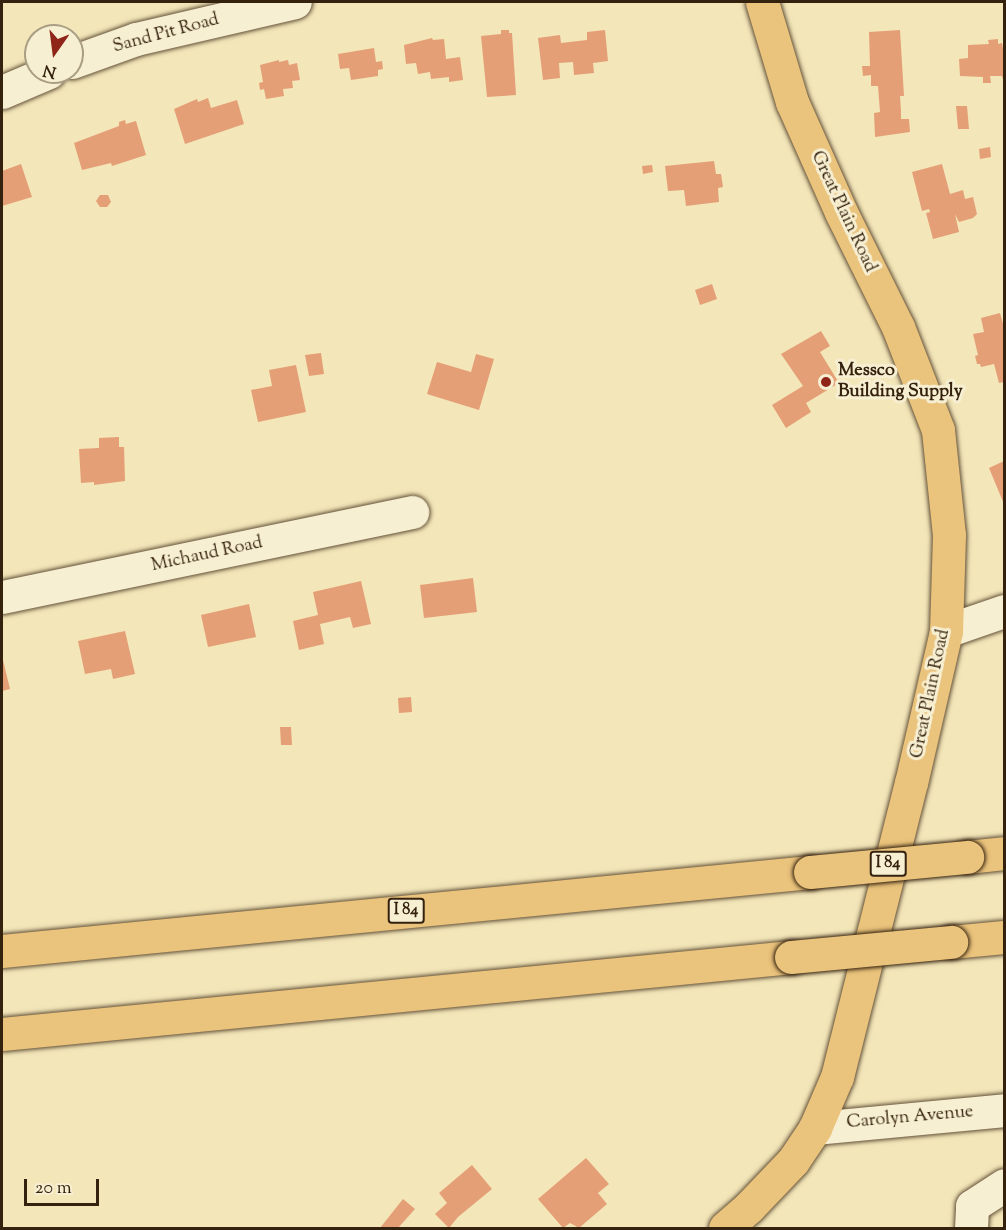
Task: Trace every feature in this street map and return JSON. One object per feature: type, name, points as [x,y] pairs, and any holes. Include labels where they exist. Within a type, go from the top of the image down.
[{"type":"main road","name":"Great Plain Road","points":[[725,1228],[749,1207],[793,1161],[815,1128],[837,1077],[852,1027],[946,631],[949,535],[938,430],[898,327],[841,212],[792,102],[762,2]]},
{"type":"main road","name":"I 84","points":[[2,951],[1005,853]]},
{"type":"main road","points":[[2,1034],[1005,937]]},
{"type":"street","name":"Sand Pit Road","points":[[84,58],[136,39],[295,2]]},
{"type":"street","points":[[2,92],[24,83]]},
{"type":"street","name":"Michaud Road","points":[[2,597],[412,512]]},
{"type":"street","points":[[946,631],[1005,611]]},
{"type":"street","name":"Carolyn Avenue","points":[[815,1128],[1005,1110]]},
{"type":"street","points":[[971,1228],[972,1206],[1005,1185]]},
{"type":"building","points":[[501,30],[509,30],[509,33],[512,33],[516,95],[487,97],[481,36],[501,34]]},
{"type":"building","points":[[605,30],[608,61],[593,63],[594,73],[574,75],[573,62],[559,63],[560,78],[543,80],[538,38],[560,35],[561,43],[587,40],[587,32]]},
{"type":"building","points":[[900,30],[904,96],[900,96],[901,119],[909,119],[910,132],[875,137],[874,113],[880,112],[878,86],[871,86],[871,75],[863,76],[862,66],[870,66],[869,32]]},
{"type":"building","points":[[432,38],[433,40],[444,39],[446,59],[460,57],[463,80],[449,82],[449,77],[431,79],[430,72],[418,74],[416,63],[406,64],[404,45]]},
{"type":"building","points":[[998,39],[998,44],[1002,43],[1004,54],[1004,83],[1002,76],[990,76],[991,83],[983,83],[983,77],[960,76],[959,59],[968,58],[968,45],[989,44],[988,40]]},
{"type":"building","points":[[374,48],[376,62],[382,61],[383,69],[378,70],[378,76],[351,80],[349,68],[340,69],[338,54]]},
{"type":"building","points":[[279,60],[279,62],[288,60],[289,65],[297,63],[300,80],[292,81],[293,88],[283,89],[284,96],[266,99],[264,89],[260,90],[259,83],[263,82],[260,65]]},
{"type":"building","points":[[208,98],[211,108],[237,100],[244,124],[185,144],[174,109],[197,99],[198,102]]},
{"type":"building","points":[[956,106],[967,106],[969,129],[958,129]]},
{"type":"building","points":[[125,120],[126,124],[136,121],[146,155],[112,166],[111,163],[82,170],[74,143],[119,126],[119,122]]},
{"type":"building","points":[[990,147],[991,157],[980,159],[979,149]]},
{"type":"building","points":[[714,161],[716,174],[721,174],[723,187],[718,188],[719,202],[686,206],[684,190],[668,191],[665,166]]},
{"type":"building","points":[[21,164],[32,197],[2,206],[2,171]]},
{"type":"building","points":[[942,164],[950,194],[963,190],[965,199],[973,197],[977,214],[973,218],[959,222],[955,214],[959,232],[933,239],[926,213],[930,212],[929,209],[922,211],[912,172]]},
{"type":"building","points":[[652,165],[653,172],[643,174],[642,166]]},
{"type":"building","points":[[100,195],[108,195],[111,202],[107,207],[100,207],[96,201]]},
{"type":"building","points":[[712,284],[717,299],[700,305],[695,290]]},
{"type":"building","points":[[1000,313],[1004,327],[1004,382],[999,383],[994,364],[981,367],[977,364],[975,356],[978,355],[973,334],[984,332],[981,318]]},
{"type":"building","points":[[821,331],[830,346],[820,352],[839,383],[806,403],[811,412],[786,428],[772,405],[803,386],[781,354]]},
{"type":"building","points":[[321,353],[324,374],[309,376],[305,355]]},
{"type":"building","points":[[476,354],[494,359],[479,410],[427,394],[437,362],[471,372]]},
{"type":"building","points":[[296,365],[306,412],[258,422],[251,390],[272,386],[269,370]]},
{"type":"building","points":[[119,437],[119,447],[124,447],[125,481],[94,485],[94,482],[81,483],[79,449],[99,448],[99,438]]},
{"type":"building","points":[[1004,461],[1004,504],[989,468]]},
{"type":"building","points":[[473,578],[477,612],[424,618],[420,585]]},
{"type":"building","points":[[361,581],[371,624],[353,628],[350,617],[320,624],[324,644],[299,650],[293,621],[318,615],[313,592]]},
{"type":"building","points":[[249,604],[256,637],[208,647],[201,615]]},
{"type":"building","points":[[125,631],[135,674],[113,679],[111,669],[85,674],[78,641]]},
{"type":"building","points":[[2,656],[10,689],[2,691]]},
{"type":"building","points":[[411,697],[412,712],[399,713],[398,698]]},
{"type":"building","points":[[280,727],[291,727],[292,745],[281,745]]},
{"type":"building","points":[[586,1158],[609,1184],[598,1193],[607,1204],[579,1228],[570,1223],[563,1228],[538,1199]]},
{"type":"building","points":[[472,1165],[492,1189],[458,1217],[449,1228],[435,1214],[447,1203],[439,1193]]},
{"type":"building","points":[[403,1199],[415,1209],[398,1228],[380,1228]]},
{"type":"place","name":"Messco Building Supply","points":[[826,382]]}]
